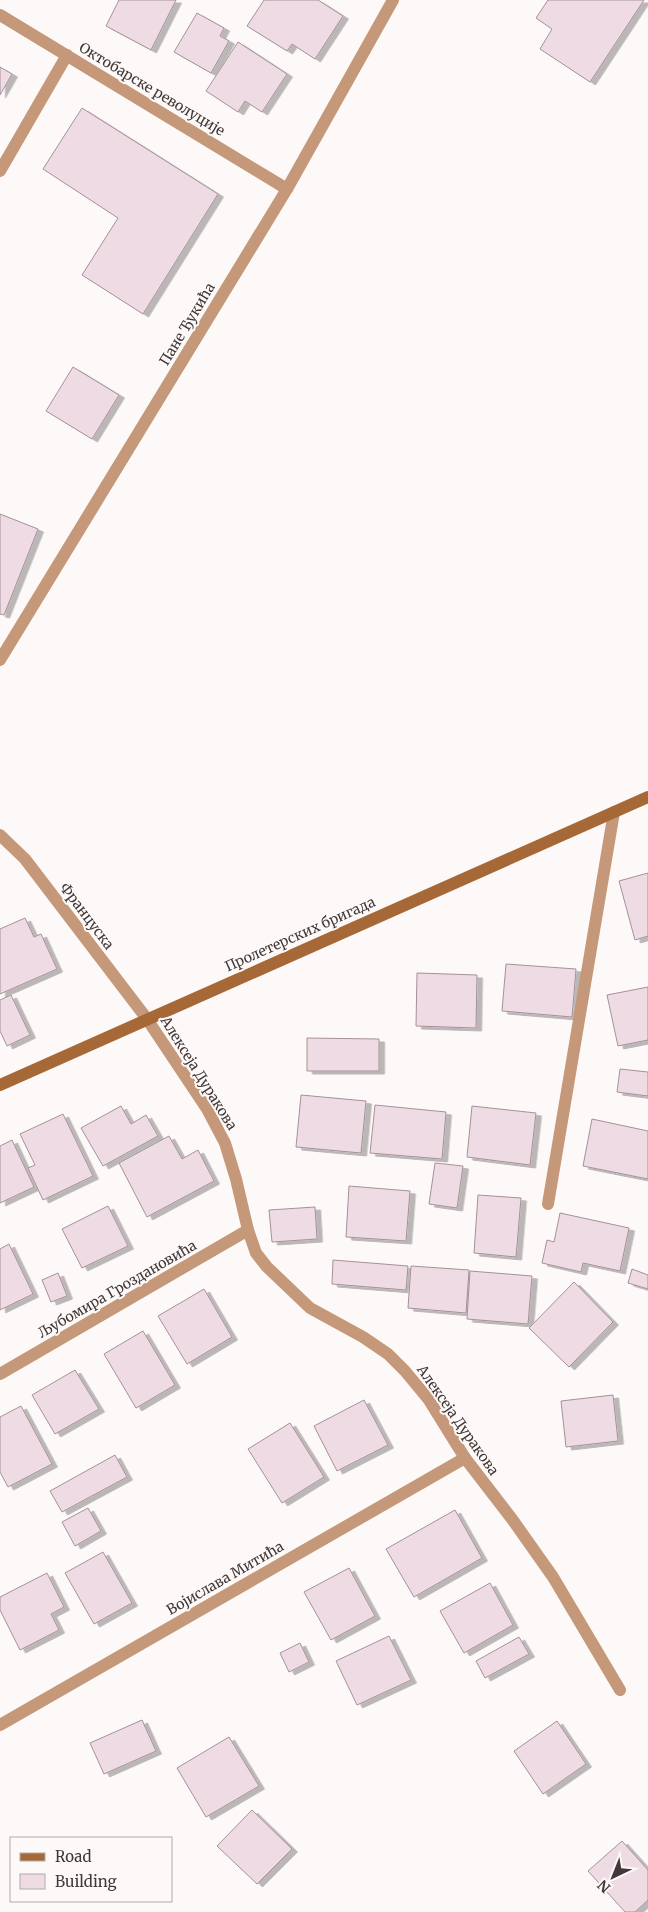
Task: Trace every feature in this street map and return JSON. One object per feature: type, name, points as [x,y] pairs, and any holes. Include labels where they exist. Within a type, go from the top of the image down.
[{"type":"street","name":"Пане Ђукића","points":[[0,660],[287,189],[393,0]]},
{"type":"street","name":"Октобарске револуције","points":[[0,15],[287,189]]},
{"type":"street","points":[[0,171],[68,55]]},
{"type":"street","name":"Пролетерских бригада","points":[[0,1085],[648,797]]},
{"type":"street","points":[[548,1204],[614,812]]},
{"type":"street","name":"Француска","points":[[0,835],[25,859],[147,1019]]},
{"type":"street","name":"Алексеја Дуракова","points":[[147,1019],[207,1109],[225,1144],[256,1253],[267,1267],[310,1308],[363,1337],[388,1354],[405,1371],[428,1400],[465,1458],[512,1519],[553,1577],[620,1690]]},
{"type":"street","name":"Љубомира Гроздановића","points":[[0,1374],[248,1230]]},
{"type":"street","name":"Војислава Митића","points":[[0,1725],[465,1458]]},
{"type":"building","points":[[119,0],[176,0],[151,50],[106,26]]},
{"type":"building","points":[[264,0],[318,0],[343,16],[315,59],[292,44],[287,51],[247,26]]},
{"type":"building","points":[[548,0],[644,0],[590,82],[540,49],[552,29],[536,18]]},
{"type":"building","points":[[197,13],[224,28],[220,36],[229,41],[211,73],[174,52]]},
{"type":"building","points":[[238,42],[287,74],[262,112],[245,101],[238,112],[206,91]]},
{"type":"building","points":[[0,67],[12,74],[0,95]]},
{"type":"building","points":[[82,108],[218,194],[143,314],[82,275],[118,218],[43,169]]},
{"type":"building","points":[[73,367],[119,395],[92,439],[46,411]]},
{"type":"building","points":[[0,514],[38,529],[4,615],[0,614]]},
{"type":"building","points":[[648,873],[648,936],[635,940],[619,881]]},
{"type":"building","points":[[25,918],[34,937],[41,934],[57,969],[0,994],[0,929]]},
{"type":"building","points":[[506,964],[576,969],[572,1017],[502,1011]]},
{"type":"building","points":[[417,973],[477,975],[476,1028],[416,1026]]},
{"type":"building","points":[[648,987],[648,1040],[618,1046],[607,995]]},
{"type":"building","points":[[11,995],[30,1035],[7,1046],[0,1031],[0,1000]]},
{"type":"building","points":[[307,1038],[379,1039],[379,1071],[307,1071]]},
{"type":"building","points":[[620,1069],[648,1072],[648,1096],[617,1092]]},
{"type":"building","points":[[301,1095],[366,1101],[361,1153],[296,1147]]},
{"type":"building","points":[[375,1105],[446,1112],[442,1159],[370,1153]]},
{"type":"building","points":[[121,1106],[131,1124],[146,1115],[158,1136],[103,1166],[81,1128]]},
{"type":"building","points":[[472,1106],[536,1113],[530,1165],[467,1157]]},
{"type":"building","points":[[63,1114],[93,1176],[43,1200],[28,1168],[35,1165],[20,1134]]},
{"type":"building","points":[[592,1119],[648,1131],[648,1179],[583,1166]]},
{"type":"building","points":[[169,1136],[182,1159],[198,1150],[214,1181],[147,1217],[119,1163]]},
{"type":"building","points":[[12,1140],[34,1187],[0,1203],[0,1146]]},
{"type":"building","points":[[435,1163],[463,1166],[457,1208],[429,1204]]},
{"type":"building","points":[[349,1186],[410,1191],[406,1241],[346,1237]]},
{"type":"building","points":[[478,1195],[521,1198],[516,1257],[474,1253]]},
{"type":"building","points":[[108,1206],[128,1246],[82,1268],[62,1229]]},
{"type":"building","points":[[315,1207],[317,1239],[272,1242],[269,1210]]},
{"type":"building","points":[[560,1213],[629,1228],[620,1271],[583,1263],[581,1272],[542,1263],[547,1240],[554,1242]]},
{"type":"building","points":[[9,1244],[33,1294],[0,1310],[0,1249]]},
{"type":"building","points":[[333,1260],[408,1266],[406,1290],[332,1284]]},
{"type":"building","points":[[411,1266],[469,1270],[466,1313],[408,1308]]},
{"type":"building","points":[[632,1269],[648,1275],[648,1289],[628,1283]]},
{"type":"building","points":[[470,1271],[532,1276],[528,1324],[467,1319]]},
{"type":"building","points":[[58,1273],[67,1296],[51,1302],[42,1280]]},
{"type":"building","points":[[574,1282],[613,1322],[569,1367],[529,1328]]},
{"type":"building","points":[[204,1289],[232,1337],[187,1364],[158,1316]]},
{"type":"building","points":[[143,1331],[175,1385],[136,1408],[104,1354]]},
{"type":"building","points":[[75,1370],[99,1409],[55,1434],[32,1395]]},
{"type":"building","points":[[613,1395],[618,1441],[566,1447],[561,1401]]},
{"type":"building","points":[[364,1400],[388,1445],[337,1471],[314,1426]]},
{"type":"building","points":[[21,1406],[52,1464],[8,1487],[0,1472],[0,1417]]},
{"type":"building","points":[[290,1423],[324,1477],[282,1503],[248,1449]]},
{"type":"building","points":[[115,1455],[127,1477],[62,1512],[50,1491]]},
{"type":"building","points":[[88,1508],[101,1531],[75,1546],[62,1522]]},
{"type":"building","points":[[455,1510],[482,1558],[414,1597],[386,1549]]},
{"type":"building","points":[[103,1552],[132,1603],[94,1624],[65,1573]]},
{"type":"building","points":[[349,1568],[375,1616],[331,1640],[304,1592]]},
{"type":"building","points":[[47,1573],[64,1607],[51,1614],[59,1630],[20,1650],[0,1610],[0,1597]]},
{"type":"building","points":[[490,1583],[513,1625],[464,1653],[440,1611]]},
{"type":"building","points":[[389,1636],[411,1680],[357,1705],[336,1661]]},
{"type":"building","points":[[519,1637],[529,1654],[485,1678],[476,1661]]},
{"type":"building","points":[[300,1643],[309,1662],[289,1672],[280,1653]]},
{"type":"building","points":[[142,1720],[156,1751],[104,1774],[90,1743]]},
{"type":"building","points":[[557,1721],[586,1764],[543,1794],[514,1751]]},
{"type":"building","points":[[229,1737],[259,1786],[206,1817],[177,1768]]},
{"type":"building","points":[[252,1810],[292,1849],[257,1884],[217,1846]]},
{"type":"building","points":[[622,1841],[648,1870],[648,1900],[635,1912],[625,1912],[588,1871]]}]
